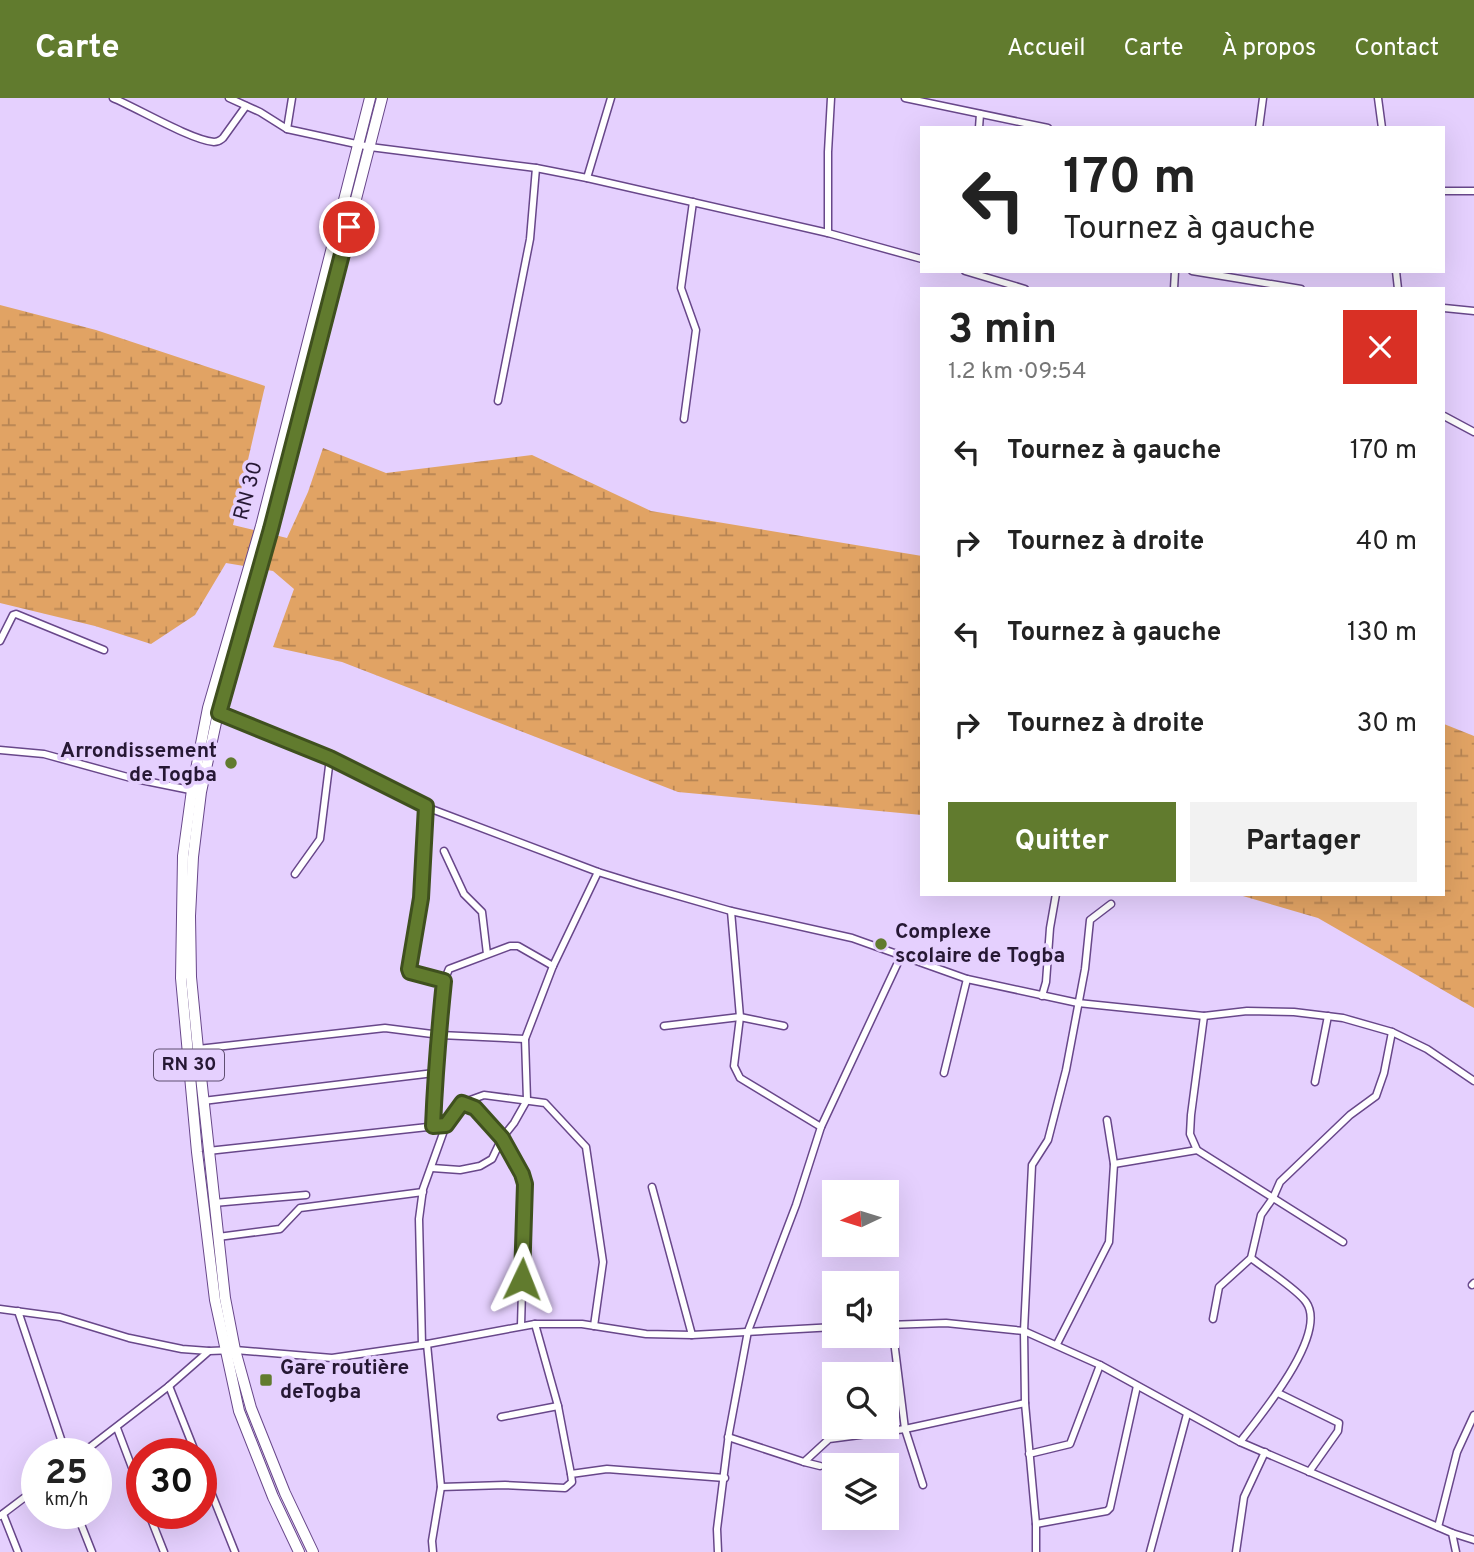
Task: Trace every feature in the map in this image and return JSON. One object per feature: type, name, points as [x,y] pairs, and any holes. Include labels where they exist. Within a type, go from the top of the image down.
[{"type":"main road","name":"RN 30","points":[[266,527],[370,98]]},
{"type":"main road","name":"RN 30","points":[[313,1552],[285,1493],[251,1408],[215,1300],[181,978],[183,856],[208,708],[266,527],[382,98]]},
{"type":"main road","name":"RN 30","points":[[253,572],[219,713],[196,791],[190,916],[191,977],[202,1101],[239,1411],[273,1497],[299,1552]]},
{"type":"street","points":[[113,98],[211,142],[218,142],[223,138],[246,106]]},
{"type":"street","points":[[229,98],[287,129],[370,147],[536,168],[587,178],[828,233],[920,258]]},
{"type":"street","points":[[287,129],[292,98]]},
{"type":"street","points":[[587,178],[611,98]]},
{"type":"street","points":[[828,233],[831,98]]},
{"type":"street","points":[[905,98],[1038,126]]},
{"type":"street","points":[[1259,126],[1262,98]]},
{"type":"street","points":[[1378,98],[1382,126]]},
{"type":"street","points":[[979,126],[980,114]]},
{"type":"street","points":[[498,401],[530,239],[536,168]]},
{"type":"street","points":[[1445,191],[1474,191]]},
{"type":"street","points":[[684,419],[696,330],[681,288],[693,202]]},
{"type":"street","points":[[972,273],[1019,287]]},
{"type":"street","points":[[1202,273],[1266,286]]},
{"type":"street","points":[[1445,308],[1474,311]]},
{"type":"street","points":[[1445,417],[1474,432]]},
{"type":"street","points":[[0,641],[16,614],[104,650]]},
{"type":"street","points":[[219,713],[330,758],[426,806],[598,872],[731,911],[852,938],[967,979],[1078,1003],[1204,1016],[1247,1011],[1328,1016],[1392,1032],[1427,1049],[1474,1081]]},
{"type":"street","points":[[0,750],[44,754],[131,778],[196,791]]},
{"type":"street","points":[[295,873],[320,839],[330,758]]},
{"type":"street","points":[[426,806],[421,898],[409,969],[410,972],[444,981]]},
{"type":"street","points":[[444,851],[464,894],[482,912],[486,954]]},
{"type":"street","points":[[432,1168],[460,1170],[480,1166],[492,1159],[502,1138],[514,1124],[527,1100],[526,1039],[553,966],[598,872]]},
{"type":"street","points":[[1042,996],[1056,896]]},
{"type":"street","points":[[1036,1552],[1025,1403],[1024,1331],[1032,1165],[1048,1140],[1066,1070],[1090,920],[1111,904]]},
{"type":"street","points":[[731,911],[740,1017],[734,1066],[740,1078],[821,1127]]},
{"type":"street","points":[[433,1126],[434,1073],[444,981],[449,969],[510,946],[518,946],[553,966]]},
{"type":"street","points":[[718,1552],[717,1529],[728,1437],[748,1331],[796,1205],[821,1127],[901,956]]},
{"type":"street","points":[[944,1073],[967,979]]},
{"type":"street","points":[[1204,1016],[1190,1125],[1190,1134],[1197,1150],[1343,1242]]},
{"type":"street","points":[[1315,1082],[1328,1016]]},
{"type":"street","points":[[664,1026],[740,1017],[784,1026]]},
{"type":"street","points":[[198,1049],[386,1028],[440,1035],[526,1039]]},
{"type":"street","points":[[1213,1319],[1219,1287],[1251,1258],[1261,1214],[1273,1198],[1280,1182],[1350,1115],[1376,1096],[1384,1073],[1392,1032]]},
{"type":"street","points":[[202,1101],[434,1073]]},
{"type":"street","points":[[433,1552],[432,1541],[442,1487],[424,1344],[419,1219],[423,1192],[446,1125],[462,1103],[484,1094],[548,1104],[586,1147],[603,1262],[594,1326]]},
{"type":"street","points":[[462,1103],[475,1108],[502,1138],[518,1165],[525,1184],[521,1326]]},
{"type":"street","points":[[1057,1344],[1109,1241],[1114,1164],[1107,1120]]},
{"type":"street","points":[[208,1151],[446,1125]]},
{"type":"street","points":[[1114,1164],[1197,1150]]},
{"type":"street","points":[[652,1187],[692,1335]]},
{"type":"street","points":[[218,1237],[280,1229],[300,1208],[423,1192]]},
{"type":"street","points":[[214,1203],[306,1195]]},
{"type":"street","points":[[1240,1442],[1278,1392],[1310,1331],[1311,1312],[1305,1300],[1251,1258]]},
{"type":"street","points":[[0,1309],[60,1317],[117,1335],[166,1346],[332,1358],[535,1324],[594,1326],[646,1334],[692,1335],[822,1328]]},
{"type":"street","points":[[18,1311],[61,1438]]},
{"type":"street","points":[[899,1325],[946,1323],[1024,1331],[1100,1365],[1240,1442],[1474,1540]]},
{"type":"street","points":[[442,1487],[505,1485],[565,1488],[572,1482],[558,1406],[535,1324]]},
{"type":"street","points":[[893,1348],[905,1429],[923,1485]]},
{"type":"street","points":[[104,1438],[209,1351]]},
{"type":"street","points":[[1029,1454],[1070,1444],[1100,1365]]},
{"type":"street","points":[[169,1386],[190,1438]]},
{"type":"street","points":[[1036,1524],[1107,1511],[1110,1508],[1137,1386]]},
{"type":"street","points":[[1278,1392],[1339,1423],[1338,1431],[1309,1472]]},
{"type":"street","points":[[804,1462],[829,1439],[905,1429],[1025,1403]]},
{"type":"street","points":[[500,1417],[558,1406]]},
{"type":"street","points":[[1150,1552],[1187,1414]]},
{"type":"street","points":[[1438,1527],[1457,1452],[1474,1415]]},
{"type":"street","points":[[117,1428],[126,1452]]},
{"type":"street","points":[[728,1437],[820,1466]]},
{"type":"street","points":[[1236,1552],[1244,1497],[1265,1452]]},
{"type":"street","points":[[571,1474],[607,1469],[725,1478]]},
{"type":"street","points":[[18,1552],[1,1515],[21,1500]]},
{"type":"street","points":[[217,1507],[235,1552]]},
{"type":"street","points":[[83,1529],[92,1552]]},
{"type":"street","points":[[155,1529],[164,1552]]},
{"type":"street","points":[[1452,1533],[1456,1552]]},
{"type":"green space","points":[[0,305],[96,330],[265,386],[233,525],[287,538],[308,492],[323,448],[386,473],[532,455],[651,511],[920,556],[920,815],[678,792],[342,662],[273,647],[294,589],[273,571],[226,563],[195,615],[151,644],[95,626],[0,603]]},
{"type":"green space","points":[[1445,724],[1474,736],[1474,1008],[1318,918],[1243,896],[1445,896]]},
{"type":"place","name":"Arrondissement de Togba","points":[[231,763]]},
{"type":"place","name":"Complexe scolaire de Togba","points":[[881,944]]},
{"type":"place","name":"Gare routière deTogba","points":[[266,1380]]},
{"type":"route","points":[[349,227],[271,529],[219,713],[275,738],[330,758],[426,806],[421,898],[409,969],[410,972],[444,981],[434,1073],[433,1126],[446,1125],[462,1103],[469,1104],[502,1138],[518,1165],[525,1184],[522,1279]]}]
